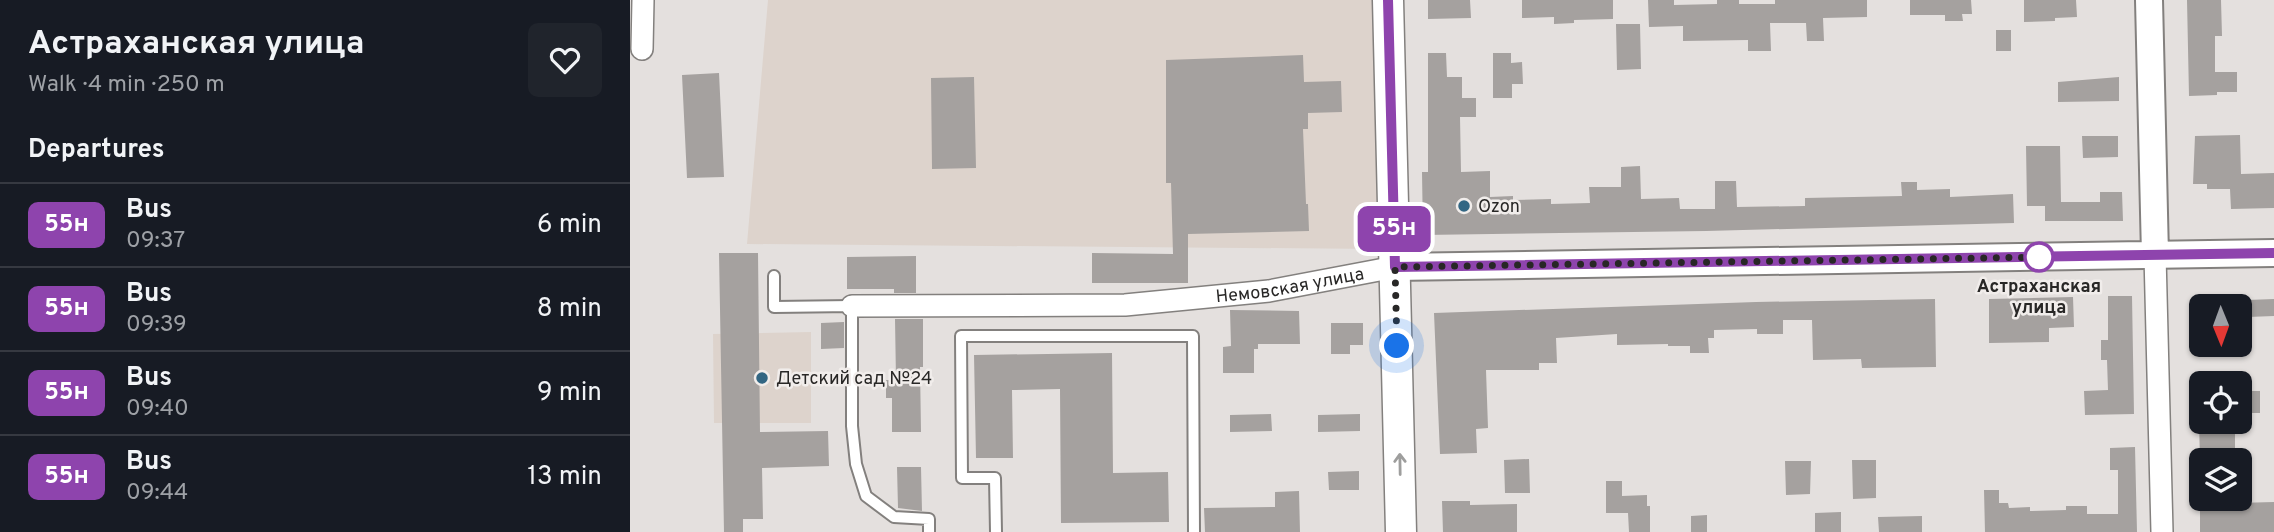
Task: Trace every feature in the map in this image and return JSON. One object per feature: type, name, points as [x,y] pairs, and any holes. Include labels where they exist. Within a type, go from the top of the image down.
[{"type":"main road","points":[[1388,0],[1401,532]]},
{"type":"street","points":[[642,49],[643,0]]},
{"type":"street","points":[[2149,0],[2162,532]]},
{"type":"street","name":"Немовская улица","points":[[852,306],[1125,306],[1269,291],[1395,267],[2274,253]]},
{"type":"lane","points":[[774,276],[774,307],[852,306],[852,426],[856,464],[866,496],[894,517],[929,519],[929,532]]},
{"type":"lane","points":[[996,532],[995,478],[962,478],[961,336],[1193,336],[1194,532]]},
{"type":"shaded area","points":[[768,0],[1375,0],[1381,249],[747,244]]},
{"type":"shaded area","name":"Детский сад №24","points":[[811,332],[811,423],[714,423],[713,334]]},
{"type":"building","points":[[1428,0],[1470,0],[1471,18],[1428,19]]},
{"type":"building","points":[[1522,0],[1613,0],[1613,19],[1574,20],[1574,23],[1554,24],[1554,17],[1522,18]]},
{"type":"building","points":[[1648,0],[1674,0],[1674,5],[1717,4],[1717,0],[1739,0],[1739,4],[1775,4],[1775,0],[1867,0],[1867,17],[1823,18],[1824,41],[1807,41],[1806,23],[1770,23],[1771,51],[1748,51],[1748,40],[1683,41],[1683,26],[1649,27]]},
{"type":"building","points":[[1910,0],[1971,0],[1972,14],[1962,14],[1963,21],[1945,21],[1945,15],[1910,15]]},
{"type":"building","points":[[2024,0],[2076,0],[2077,17],[2024,22]]},
{"type":"building","points":[[2187,0],[2221,0],[2222,36],[2215,36],[2215,72],[2237,72],[2237,92],[2189,96]]},
{"type":"building","points":[[1616,24],[1640,24],[1641,69],[1617,70]]},
{"type":"building","points":[[1996,30],[2011,30],[2011,51],[1996,51]]},
{"type":"building","points":[[1428,53],[1446,53],[1447,77],[1462,77],[1462,98],[1476,98],[1476,117],[1460,117],[1461,172],[1490,171],[1490,197],[1513,196],[1513,200],[1551,199],[1551,204],[1590,203],[1589,187],[1621,187],[1621,167],[1640,166],[1641,199],[1679,198],[1680,209],[1715,209],[1715,181],[1736,181],[1737,207],[1805,206],[1805,198],[1902,196],[1901,182],[1917,182],[1917,190],[1950,189],[1950,197],[2013,194],[2014,223],[1423,235],[1422,172],[1428,172]]},
{"type":"building","points":[[1493,53],[1511,53],[1511,63],[1522,62],[1523,84],[1512,84],[1512,98],[1493,98]]},
{"type":"building","points":[[1303,55],[1304,82],[1341,81],[1342,112],[1308,113],[1308,129],[1303,129],[1309,231],[1188,234],[1188,283],[1092,283],[1092,253],[1173,254],[1171,183],[1166,183],[1166,60]]},
{"type":"building","points":[[719,73],[724,177],[687,178],[682,75]]},
{"type":"building","points":[[974,77],[976,168],[932,169],[931,78]]},
{"type":"building","points":[[2119,77],[2119,101],[2058,102],[2058,82]]},
{"type":"building","points":[[2240,135],[2241,174],[2274,173],[2274,208],[2231,209],[2230,189],[2207,189],[2207,184],[2193,184],[2195,136]]},
{"type":"building","points":[[2082,136],[2118,136],[2118,157],[2083,158]]},
{"type":"building","points":[[2026,146],[2060,146],[2061,202],[2100,202],[2100,192],[2122,192],[2123,221],[2045,221],[2045,206],[2027,206]]},
{"type":"building","points":[[719,253],[758,253],[760,432],[828,431],[829,466],[762,468],[763,519],[743,519],[743,532],[724,532]]},
{"type":"building","points":[[916,256],[916,293],[894,293],[894,289],[847,289],[847,257]]},
{"type":"building","points":[[2108,296],[2132,296],[2134,414],[2085,415],[2084,391],[2108,390],[2107,360],[2101,360],[2101,340],[2108,340]]},
{"type":"building","points":[[2073,297],[2074,327],[2049,328],[2049,342],[1989,343],[1989,299]]},
{"type":"building","points":[[1935,299],[1936,367],[1862,368],[1861,359],[1813,360],[1812,320],[1783,320],[1783,334],[1757,334],[1757,329],[1714,330],[1714,338],[1708,338],[1709,353],[1690,353],[1690,346],[1668,344],[1617,345],[1617,334],[1556,338],[1557,363],[1539,363],[1539,370],[1486,370],[1488,428],[1476,429],[1477,453],[1440,454],[1434,313]]},
{"type":"building","points":[[2274,299],[2274,316],[2252,317],[2252,300]]},
{"type":"building","points":[[1230,310],[1299,311],[1300,344],[1258,344],[1258,349],[1254,349],[1254,373],[1223,373],[1223,347],[1231,346]]},
{"type":"building","points":[[895,319],[923,319],[923,367],[920,367],[921,432],[892,432],[892,398],[886,398],[886,380],[896,380]]},
{"type":"building","points":[[844,322],[844,348],[821,349],[821,323]]},
{"type":"building","points":[[1331,323],[1363,323],[1363,345],[1350,345],[1350,354],[1331,354]]},
{"type":"building","points":[[1112,353],[1113,473],[1168,472],[1169,522],[1061,523],[1060,389],[1012,390],[1013,458],[976,458],[974,355]]},
{"type":"building","points":[[2252,391],[2260,391],[2260,413],[2252,413]]},
{"type":"building","points":[[1271,414],[1272,431],[1230,432],[1230,415]]},
{"type":"building","points":[[1360,414],[1360,431],[1318,432],[1318,415]]},
{"type":"building","points":[[2199,434],[2235,434],[2235,448],[2200,448]]},
{"type":"building","points":[[2135,447],[2137,532],[1985,532],[1984,490],[1999,490],[1999,503],[2008,503],[2009,508],[2030,507],[2030,511],[2066,510],[2066,506],[2087,506],[2087,514],[2118,514],[2118,470],[2110,470],[2110,448]]},
{"type":"building","points":[[1529,459],[1530,493],[1505,493],[1504,460]]},
{"type":"building","points":[[1852,460],[1876,460],[1876,498],[1853,499]]},
{"type":"building","points":[[1785,461],[1811,461],[1810,494],[1786,495]]},
{"type":"building","points":[[897,467],[921,467],[922,511],[898,508]]},
{"type":"building","points":[[1359,471],[1359,490],[1329,490],[1328,472]]},
{"type":"building","points":[[1606,481],[1622,481],[1622,496],[1647,495],[1647,506],[1650,506],[1650,532],[1629,532],[1628,513],[1606,513]]},
{"type":"building","points":[[1299,491],[1300,532],[1205,532],[1204,508],[1275,507],[1275,492]]},
{"type":"building","points":[[1442,501],[1470,501],[1470,505],[1517,504],[1517,532],[1443,532]]},
{"type":"building","points":[[2274,502],[2274,532],[2200,532],[2200,511],[2252,511],[2252,503]]},
{"type":"building","points":[[1841,512],[1841,532],[1815,532],[1815,513]]},
{"type":"building","points":[[1707,515],[1707,532],[1691,532],[1691,516]]},
{"type":"building","points":[[1922,516],[1922,532],[1879,532],[1878,517]]},
{"type":"bus line","name":"55н","points":[[1388,0],[1395,267],[2274,253]]},
{"type":"place","name":"Ozon","points":[[1464,206]]},
{"type":"place","name":"Астраханская улица","points":[[2039,257]]},
{"type":"place","name":"Детский сад №24","points":[[762,378]]},
{"type":"route","points":[[1397,346],[1395,267],[2047,257],[2039,257]]}]
